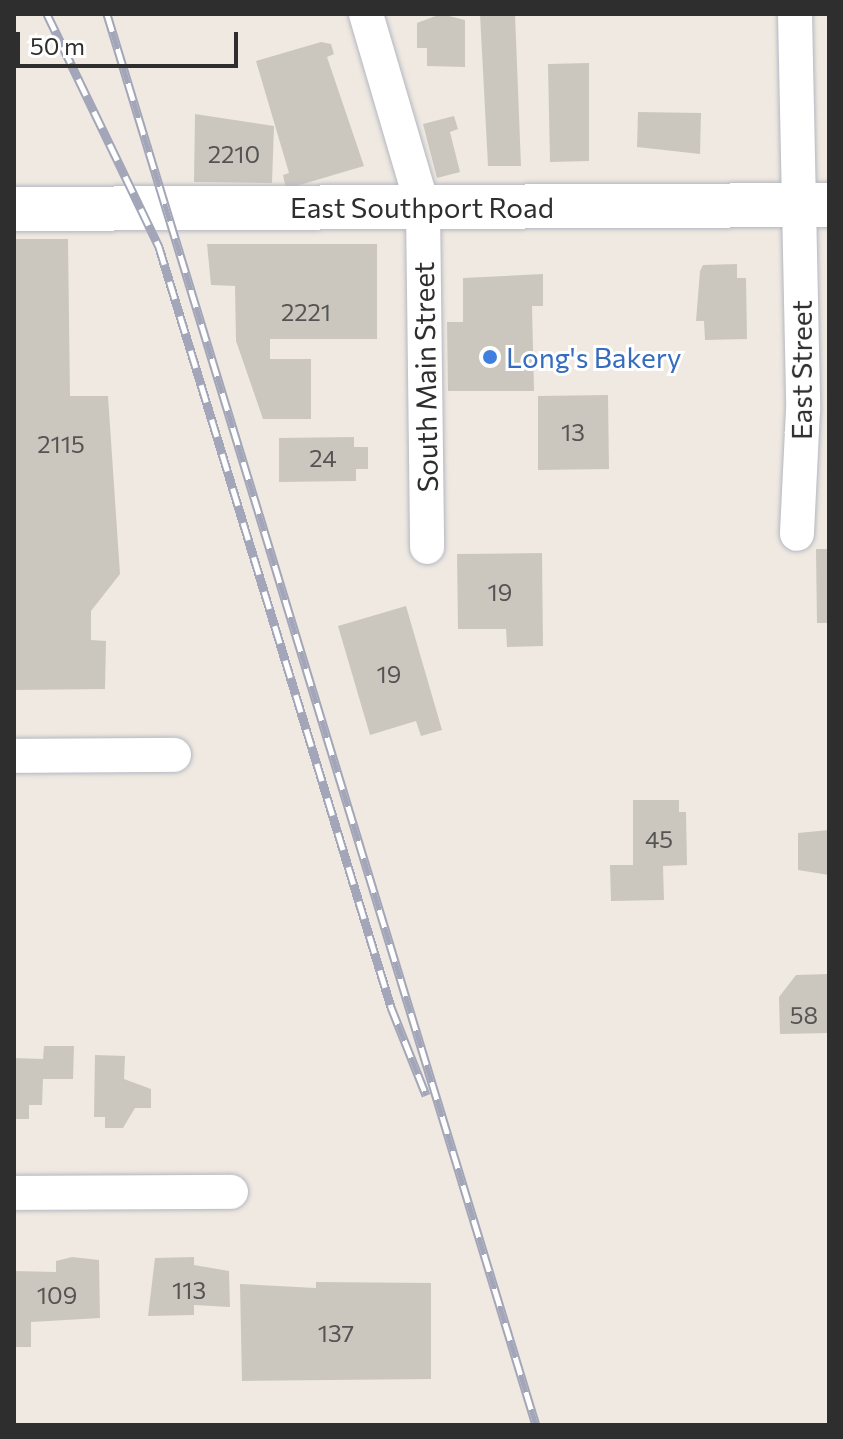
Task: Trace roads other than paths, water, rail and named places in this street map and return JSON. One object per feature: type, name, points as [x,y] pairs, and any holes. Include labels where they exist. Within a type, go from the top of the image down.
[{"type":"main road","name":"East Southport Road","points":[[14,209],[814,205]]},
{"type":"street","name":"South Main Street","points":[[366,14],[423,208],[427,547]]},
{"type":"street","name":"East Street","points":[[795,14],[814,205],[797,534]]},
{"type":"street","points":[[14,756],[174,755]]},
{"type":"street","points":[[14,1193],[231,1192]]},
{"type":"railway","points":[[47,14],[159,247],[391,1007],[426,1095]]},
{"type":"railway","points":[[107,14],[536,1425]]},
{"type":"place","name":"Long's Bakery","points":[[490,357]]}]
